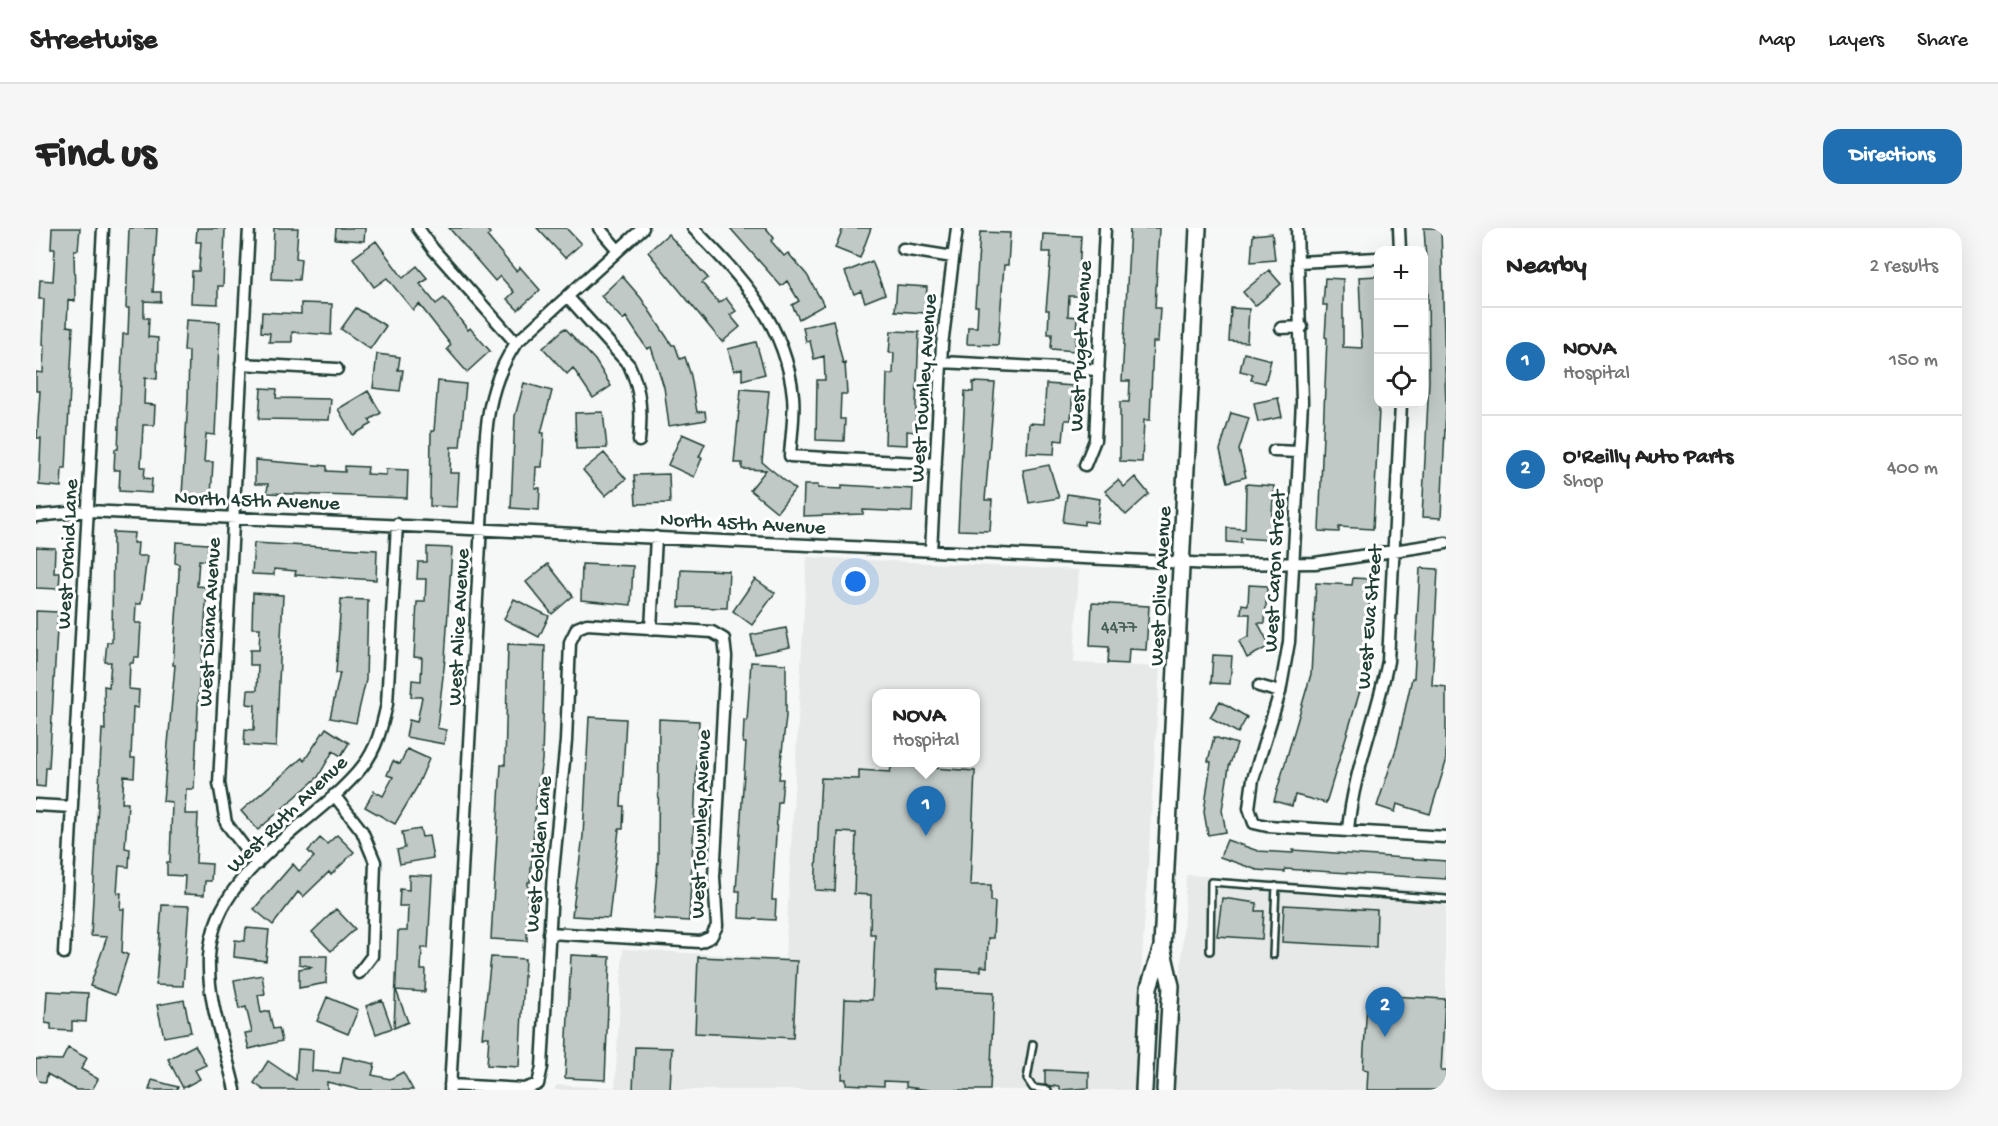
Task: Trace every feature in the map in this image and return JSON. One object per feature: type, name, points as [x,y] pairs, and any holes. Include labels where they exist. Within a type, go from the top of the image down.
[{"type":"main road","name":"West Olive Avenue","points":[[1144,1090],[1149,987],[1162,947],[1198,228]]},
{"type":"main road","name":"West Olive Avenue","points":[[1162,947],[1171,986],[1165,1090]]},
{"type":"street","name":"West Orchid Lane","points":[[64,953],[103,228]]},
{"type":"street","name":"West Diana Avenue","points":[[249,228],[219,783],[226,823],[257,864]]},
{"type":"street","points":[[418,228],[433,249],[516,343]]},
{"type":"street","points":[[599,228],[618,250]]},
{"type":"street","name":"West Alice Avenue","points":[[450,1088],[488,413],[495,380],[516,343],[643,228]]},
{"type":"street","points":[[693,228],[741,276],[768,319],[782,348],[793,397],[790,456],[936,464]]},
{"type":"street","name":"West Townley Avenue","points":[[931,551],[941,362],[957,228]]},
{"type":"street","name":"West Puget Avenue","points":[[1085,465],[1095,440],[1105,228]]},
{"type":"street","name":"West Caron Street","points":[[1297,228],[1302,327],[1299,452],[1289,642],[1280,692],[1253,779],[1248,808],[1254,823],[1348,830]]},
{"type":"street","points":[[1398,228],[1400,246]]},
{"type":"street","points":[[903,249],[953,257]]},
{"type":"street","points":[[1298,262],[1374,258]]},
{"type":"street","points":[[567,296],[628,364],[635,378],[642,419],[639,441]]},
{"type":"street","points":[[1281,328],[1302,327]]},
{"type":"street","points":[[941,362],[1099,370]]},
{"type":"street","points":[[241,364],[338,369]]},
{"type":"street","name":"West Eva Street","points":[[1348,830],[1353,799],[1380,701],[1388,661],[1401,408]]},
{"type":"street","points":[[1274,451],[1299,452]]},
{"type":"street","name":"North 45th Avenue","points":[[36,516],[88,511],[1181,563],[1292,564],[1395,552],[1446,543]]},
{"type":"street","name":"West Ruth Avenue","points":[[235,1090],[210,994],[209,954],[219,915],[235,888],[257,864],[362,767],[381,729],[387,704],[397,524]]},
{"type":"street","points":[[651,629],[656,537]]},
{"type":"street","name":"West Golden Lane","points":[[450,1088],[524,1089],[538,1084],[542,1067],[549,933],[565,753],[570,642],[577,628],[588,624],[651,629]]},
{"type":"street","name":"West Townley Avenue","points":[[549,933],[700,942],[711,937],[717,926],[714,876],[726,657],[724,639],[712,632],[651,629]]},
{"type":"street","points":[[1259,686],[1280,692]]},
{"type":"street","points":[[334,795],[362,831],[375,862],[372,956],[359,973]]},
{"type":"street","points":[[36,805],[72,807]]},
{"type":"street","points":[[1348,830],[1446,837]]},
{"type":"lane","points":[[1210,951],[1211,882],[1446,899]]},
{"type":"lane","points":[[1273,955],[1276,886]]},
{"type":"lane","points":[[1033,1044],[1027,1079],[1033,1088],[1048,1090]]},
{"type":"shaded area","points":[[807,557],[1079,570],[1074,663],[1160,667],[1134,1090],[554,1090],[557,1085],[615,1088],[623,949],[785,959]]},
{"type":"shaded area","points":[[1186,875],[1446,892],[1446,1090],[1175,1090]]},
{"type":"building","points":[[52,228],[80,228],[78,250],[74,250],[75,301],[68,300],[67,326],[73,327],[66,468],[62,468],[61,487],[39,485],[41,438],[37,438],[40,391],[36,391],[36,372],[43,373],[44,346],[42,345],[44,299],[39,299],[40,280],[53,281],[55,249],[51,249]]},
{"type":"building","points":[[129,228],[157,228],[153,292],[161,292],[161,302],[144,301],[144,318],[149,318],[148,337],[158,338],[157,379],[145,378],[144,404],[155,405],[154,425],[143,425],[141,467],[145,467],[144,478],[152,479],[151,493],[119,491],[120,470],[114,470],[115,449],[118,449],[123,334],[128,334],[129,308],[126,308]]},
{"type":"building","points":[[197,228],[225,228],[223,286],[218,286],[218,304],[191,303],[192,271],[199,271],[201,242],[196,242]]},
{"type":"building","points":[[274,228],[298,228],[296,258],[301,259],[299,280],[272,279]]},
{"type":"building","points":[[336,228],[365,228],[364,241],[335,239]]},
{"type":"building","points":[[449,228],[485,228],[490,233],[487,236],[516,271],[520,267],[540,290],[518,310],[507,299],[514,292],[500,276],[495,281]]},
{"type":"building","points":[[537,228],[566,228],[581,244],[565,258]]},
{"type":"building","points":[[730,228],[766,228],[774,238],[771,241],[784,256],[788,253],[807,275],[824,305],[799,319],[792,305],[799,301],[787,281],[781,286]]},
{"type":"building","points":[[843,228],[871,228],[860,258],[835,248]]},
{"type":"building","points":[[1130,228],[1159,228],[1155,308],[1160,308],[1158,342],[1153,342],[1150,420],[1144,420],[1142,462],[1120,461],[1120,402],[1129,402],[1130,381],[1122,381]]},
{"type":"building","points":[[1424,228],[1441,228],[1446,407],[1441,518],[1422,517],[1429,381],[1428,246],[1425,246]]},
{"type":"building","points":[[980,232],[1010,233],[1008,265],[1004,265],[998,345],[967,344],[968,327],[977,327],[978,306],[975,306]]},
{"type":"building","points":[[1272,233],[1275,260],[1251,262],[1253,235]]},
{"type":"building","points":[[668,234],[708,278],[702,283],[719,303],[726,298],[736,311],[730,315],[740,327],[722,342],[648,252]]},
{"type":"building","points":[[1043,234],[1081,236],[1078,296],[1069,296],[1068,316],[1077,317],[1075,351],[1051,349],[1052,334],[1048,334],[1049,310],[1046,310],[1051,252],[1042,252]]},
{"type":"building","points":[[376,241],[403,278],[417,266],[428,279],[420,284],[436,304],[444,298],[468,330],[470,328],[490,351],[467,372],[447,349],[451,345],[419,304],[413,310],[387,278],[374,287],[353,258]]},
{"type":"building","points":[[872,261],[885,294],[865,302],[861,291],[854,294],[845,272]]},
{"type":"building","points":[[1269,270],[1281,284],[1255,306],[1243,292]]},
{"type":"building","points":[[622,276],[641,298],[672,345],[675,345],[680,359],[685,357],[691,376],[697,412],[705,411],[706,420],[669,426],[664,387],[651,347],[647,349],[626,317],[623,320],[601,296]]},
{"type":"building","points":[[1374,276],[1374,408],[1379,408],[1379,410],[1373,529],[1339,527],[1339,532],[1319,531],[1327,338],[1325,337],[1327,305],[1323,305],[1325,278],[1343,279],[1343,347],[1362,348],[1359,277]]},
{"type":"building","points":[[897,285],[927,287],[925,313],[895,311]]},
{"type":"building","points":[[301,303],[332,304],[331,335],[292,332],[292,342],[269,342],[270,333],[261,332],[262,312],[301,314]]},
{"type":"building","points":[[356,308],[386,326],[370,349],[341,329]]},
{"type":"building","points":[[1231,308],[1249,309],[1247,342],[1229,341]]},
{"type":"building","points":[[186,320],[220,322],[215,435],[206,434],[204,462],[213,462],[211,496],[182,495],[188,400],[189,351],[184,351]]},
{"type":"building","points":[[833,320],[843,364],[845,363],[847,394],[841,394],[840,419],[845,419],[844,441],[816,440],[817,380],[825,380],[824,356],[814,359],[810,341],[806,342],[803,327]]},
{"type":"building","points":[[565,328],[595,360],[611,386],[593,398],[573,368],[567,374],[543,348]]},
{"type":"building","points":[[891,331],[919,332],[915,432],[907,431],[907,445],[885,444],[887,374],[893,374],[894,353],[889,353]]},
{"type":"building","points":[[756,342],[765,374],[742,380],[742,368],[734,371],[728,349]]},
{"type":"building","points":[[1244,353],[1271,360],[1265,383],[1251,380],[1253,374],[1240,371]]},
{"type":"building","points":[[377,354],[400,357],[398,370],[403,370],[400,391],[373,388]]},
{"type":"building","points":[[438,381],[466,384],[460,447],[451,447],[450,473],[459,473],[457,507],[430,506],[431,431],[434,431]]},
{"type":"building","points":[[973,382],[995,383],[985,500],[992,500],[990,531],[958,530],[965,391],[973,392]]},
{"type":"building","points":[[524,383],[552,391],[541,433],[544,433],[542,467],[536,467],[535,488],[540,488],[539,510],[511,508],[515,416]]},
{"type":"building","points":[[1046,384],[1073,386],[1071,420],[1065,420],[1063,441],[1055,440],[1054,454],[1027,453],[1029,423],[1044,424]]},
{"type":"building","points":[[261,388],[277,389],[276,398],[331,399],[329,420],[259,419]]},
{"type":"building","points":[[741,389],[769,391],[762,462],[795,489],[777,512],[750,490],[766,470],[742,469],[742,463],[734,463]]},
{"type":"building","points":[[368,391],[381,413],[369,420],[372,424],[353,435],[338,409]]},
{"type":"building","points":[[1278,398],[1282,417],[1258,422],[1254,403]]},
{"type":"building","points":[[603,412],[607,448],[576,449],[575,413]]},
{"type":"building","points":[[1231,413],[1249,418],[1239,450],[1246,477],[1228,482],[1220,450]]},
{"type":"building","points":[[682,434],[705,444],[694,477],[668,465]]},
{"type":"building","points":[[604,453],[626,479],[605,496],[583,470]]},
{"type":"building","points":[[255,460],[327,466],[327,471],[345,472],[345,466],[368,467],[367,474],[386,475],[386,469],[408,470],[407,498],[267,493],[268,484],[255,484]]},
{"type":"building","points":[[1049,465],[1059,498],[1029,503],[1023,470]]},
{"type":"building","points":[[669,474],[670,503],[636,504],[634,475]]},
{"type":"building","points":[[1135,477],[1149,494],[1126,515],[1105,491],[1118,480],[1124,487]]},
{"type":"building","points":[[1246,484],[1274,486],[1270,540],[1241,538],[1241,543],[1227,542],[1227,528],[1245,529]]},
{"type":"building","points":[[804,485],[842,489],[842,485],[913,489],[912,512],[863,510],[863,514],[803,516]]},
{"type":"building","points":[[1067,494],[1100,499],[1097,523],[1084,521],[1084,525],[1063,522]]},
{"type":"building","points":[[113,532],[134,533],[133,543],[138,543],[137,556],[147,556],[141,604],[136,604],[135,623],[141,623],[139,657],[134,657],[133,663],[130,663],[129,689],[139,690],[138,708],[133,707],[131,758],[135,758],[134,777],[124,776],[122,803],[128,803],[125,848],[130,849],[129,867],[119,866],[117,893],[121,893],[120,909],[124,909],[122,952],[128,955],[115,995],[90,986],[107,937],[91,936],[102,729],[105,730],[104,686],[109,687],[111,662],[105,662],[107,642],[112,642]]},
{"type":"building","points":[[176,542],[208,544],[208,561],[199,560],[197,586],[207,587],[202,667],[200,666],[194,789],[186,789],[185,814],[198,814],[196,863],[212,864],[211,881],[205,881],[204,895],[184,894],[185,876],[167,875],[167,862],[170,862],[172,802],[163,801],[175,665],[173,665],[179,573],[179,564],[175,563]]},
{"type":"building","points":[[254,543],[377,550],[376,580],[295,575],[296,571],[274,569],[274,575],[252,574]]},
{"type":"building","points":[[36,547],[55,548],[54,573],[60,573],[59,589],[36,588]]},
{"type":"building","points":[[427,547],[452,548],[445,659],[437,728],[446,730],[444,744],[406,737],[409,720],[417,722],[422,697],[411,697],[412,680],[421,681],[422,658],[414,657],[417,602],[425,602],[426,579],[417,579],[418,562],[427,562]]},
{"type":"building","points":[[548,564],[573,596],[552,614],[526,582]]},
{"type":"building","points":[[582,564],[633,566],[631,605],[581,600]]},
{"type":"building","points":[[1420,568],[1438,569],[1432,685],[1446,687],[1446,762],[1430,814],[1397,804],[1395,812],[1377,806],[1397,746],[1412,678],[1414,678]]},
{"type":"building","points":[[681,569],[729,571],[727,608],[679,607]]},
{"type":"building","points":[[1353,578],[1371,579],[1363,681],[1326,803],[1295,795],[1292,806],[1274,801],[1311,674],[1316,583],[1352,585]]},
{"type":"building","points":[[755,579],[775,593],[752,625],[733,611]]},
{"type":"building","points":[[1249,585],[1267,586],[1265,623],[1258,623],[1270,646],[1247,658],[1239,641],[1249,636],[1250,614],[1241,614],[1242,604],[1248,605]]},
{"type":"building","points":[[253,593],[283,595],[276,747],[244,745],[245,729],[254,730],[255,705],[247,704],[248,690],[257,690],[258,665],[250,665],[250,650],[259,650],[260,628],[252,628]]},
{"type":"building","points":[[341,599],[368,600],[366,680],[356,723],[330,718],[340,673],[336,673]]},
{"type":"building","points":[[514,599],[549,616],[539,637],[504,619]]},
{"type":"building","points":[[1092,603],[1149,606],[1146,650],[1129,649],[1128,664],[1108,663],[1109,647],[1090,646]]},
{"type":"building","points":[[36,611],[58,612],[49,768],[46,768],[45,787],[36,786]]},
{"type":"building","points":[[786,628],[790,647],[755,654],[751,635]]},
{"type":"building","points":[[508,644],[545,646],[542,760],[537,790],[530,882],[528,882],[527,941],[491,939],[501,765],[505,765]]},
{"type":"building","points":[[1213,655],[1232,656],[1230,684],[1211,683]]},
{"type":"building","points":[[751,662],[786,664],[786,716],[779,779],[783,779],[781,802],[778,802],[772,900],[776,900],[775,920],[739,918],[740,891],[736,891],[746,743],[743,743],[744,720],[747,721]]},
{"type":"building","points":[[1220,701],[1247,717],[1238,733],[1210,717]]},
{"type":"building","points":[[589,717],[626,719],[621,806],[624,806],[623,829],[619,829],[609,918],[572,916],[583,836]]},
{"type":"building","points":[[659,719],[699,721],[689,921],[653,919],[658,860]]},
{"type":"building","points":[[326,728],[349,743],[341,756],[333,751],[318,777],[258,830],[241,811],[302,758],[304,761]]},
{"type":"building","points":[[1214,737],[1237,744],[1229,767],[1222,810],[1226,832],[1208,835],[1204,812],[1211,762],[1208,761]]},
{"type":"building","points":[[407,749],[429,759],[417,787],[395,824],[365,807],[374,791],[383,796],[393,777],[387,775],[393,761],[400,764]]},
{"type":"building","points":[[891,767],[975,771],[970,885],[991,885],[991,901],[995,902],[993,938],[988,938],[987,967],[981,966],[981,971],[938,969],[937,989],[994,992],[990,1090],[929,1090],[906,1087],[906,1082],[884,1081],[884,1086],[846,1084],[846,1079],[842,1079],[845,999],[872,1000],[875,934],[870,934],[871,895],[854,894],[856,833],[838,832],[835,891],[815,890],[821,778],[859,779],[859,770],[890,772]]},
{"type":"building","points":[[420,829],[422,837],[429,836],[433,858],[400,864],[397,850],[405,848],[402,832]]},
{"type":"building","points":[[337,835],[354,852],[331,875],[329,872],[303,897],[298,892],[273,925],[254,909],[293,864],[299,871],[314,857],[308,851],[320,838],[327,844]]},
{"type":"building","points":[[1227,840],[1258,851],[1293,853],[1293,850],[1446,861],[1446,879],[1285,869],[1285,872],[1257,870],[1220,857]]},
{"type":"building","points":[[409,875],[432,876],[428,948],[422,948],[421,970],[426,970],[425,992],[396,990],[408,1022],[394,1028],[398,931],[407,931],[408,906],[399,906],[400,889],[409,890]]},
{"type":"building","points":[[1222,898],[1257,903],[1256,911],[1264,911],[1262,939],[1217,936]]},
{"type":"building","points":[[162,905],[189,906],[183,986],[156,985]]},
{"type":"building","points":[[1284,905],[1377,910],[1376,947],[1282,942]]},
{"type":"building","points":[[336,909],[355,929],[331,951],[312,932]]},
{"type":"building","points":[[246,928],[269,930],[266,961],[234,957],[235,940],[245,941]]},
{"type":"building","points":[[571,955],[610,957],[605,1080],[565,1078]]},
{"type":"building","points":[[299,956],[327,956],[326,983],[299,988],[299,969],[313,967],[299,964]]},
{"type":"building","points":[[491,957],[525,959],[519,1067],[487,1065],[489,1037],[482,1037]]},
{"type":"building","points":[[698,957],[797,961],[793,1038],[695,1033]]},
{"type":"building","points":[[262,975],[265,994],[258,995],[261,1013],[269,1011],[273,1029],[279,1028],[282,1041],[249,1049],[245,1033],[252,1032],[246,1007],[239,1009],[234,980]]},
{"type":"building","points":[[47,991],[88,993],[86,1022],[72,1021],[72,1031],[51,1030],[51,1024],[45,1023]]},
{"type":"building","points":[[1372,995],[1445,999],[1441,1071],[1446,1071],[1446,1090],[1367,1090],[1368,1070],[1363,1069],[1364,1049],[1367,1004],[1372,1004]]},
{"type":"building","points":[[327,997],[358,1010],[348,1034],[317,1021]]},
{"type":"building","points":[[184,1000],[191,1032],[164,1037],[157,1005]]},
{"type":"building","points":[[382,1000],[392,1028],[376,1034],[366,1006]]},
{"type":"building","points":[[195,1045],[206,1065],[195,1070],[200,1079],[183,1088],[168,1059]]},
{"type":"building","points":[[635,1047],[672,1048],[670,1090],[633,1090]]},
{"type":"building","points":[[68,1048],[87,1058],[81,1069],[98,1079],[92,1090],[76,1090],[47,1074],[46,1082],[36,1081],[36,1059],[62,1060]]},
{"type":"building","points":[[298,1049],[313,1050],[312,1071],[340,1073],[343,1057],[375,1064],[372,1075],[390,1079],[403,1072],[413,1090],[360,1090],[327,1082],[327,1090],[264,1090],[254,1083],[268,1061],[296,1080]]},
{"type":"building","points":[[1045,1070],[1089,1072],[1089,1088],[1060,1090],[1060,1087],[1045,1085]]},
{"type":"building","points":[[152,1080],[178,1087],[177,1090],[149,1090]]},
{"type":"place","name":"NOVA","points":[[926,836]]},
{"type":"place","name":"O'Reilly Auto Parts","points":[[1385,1037]]}]
